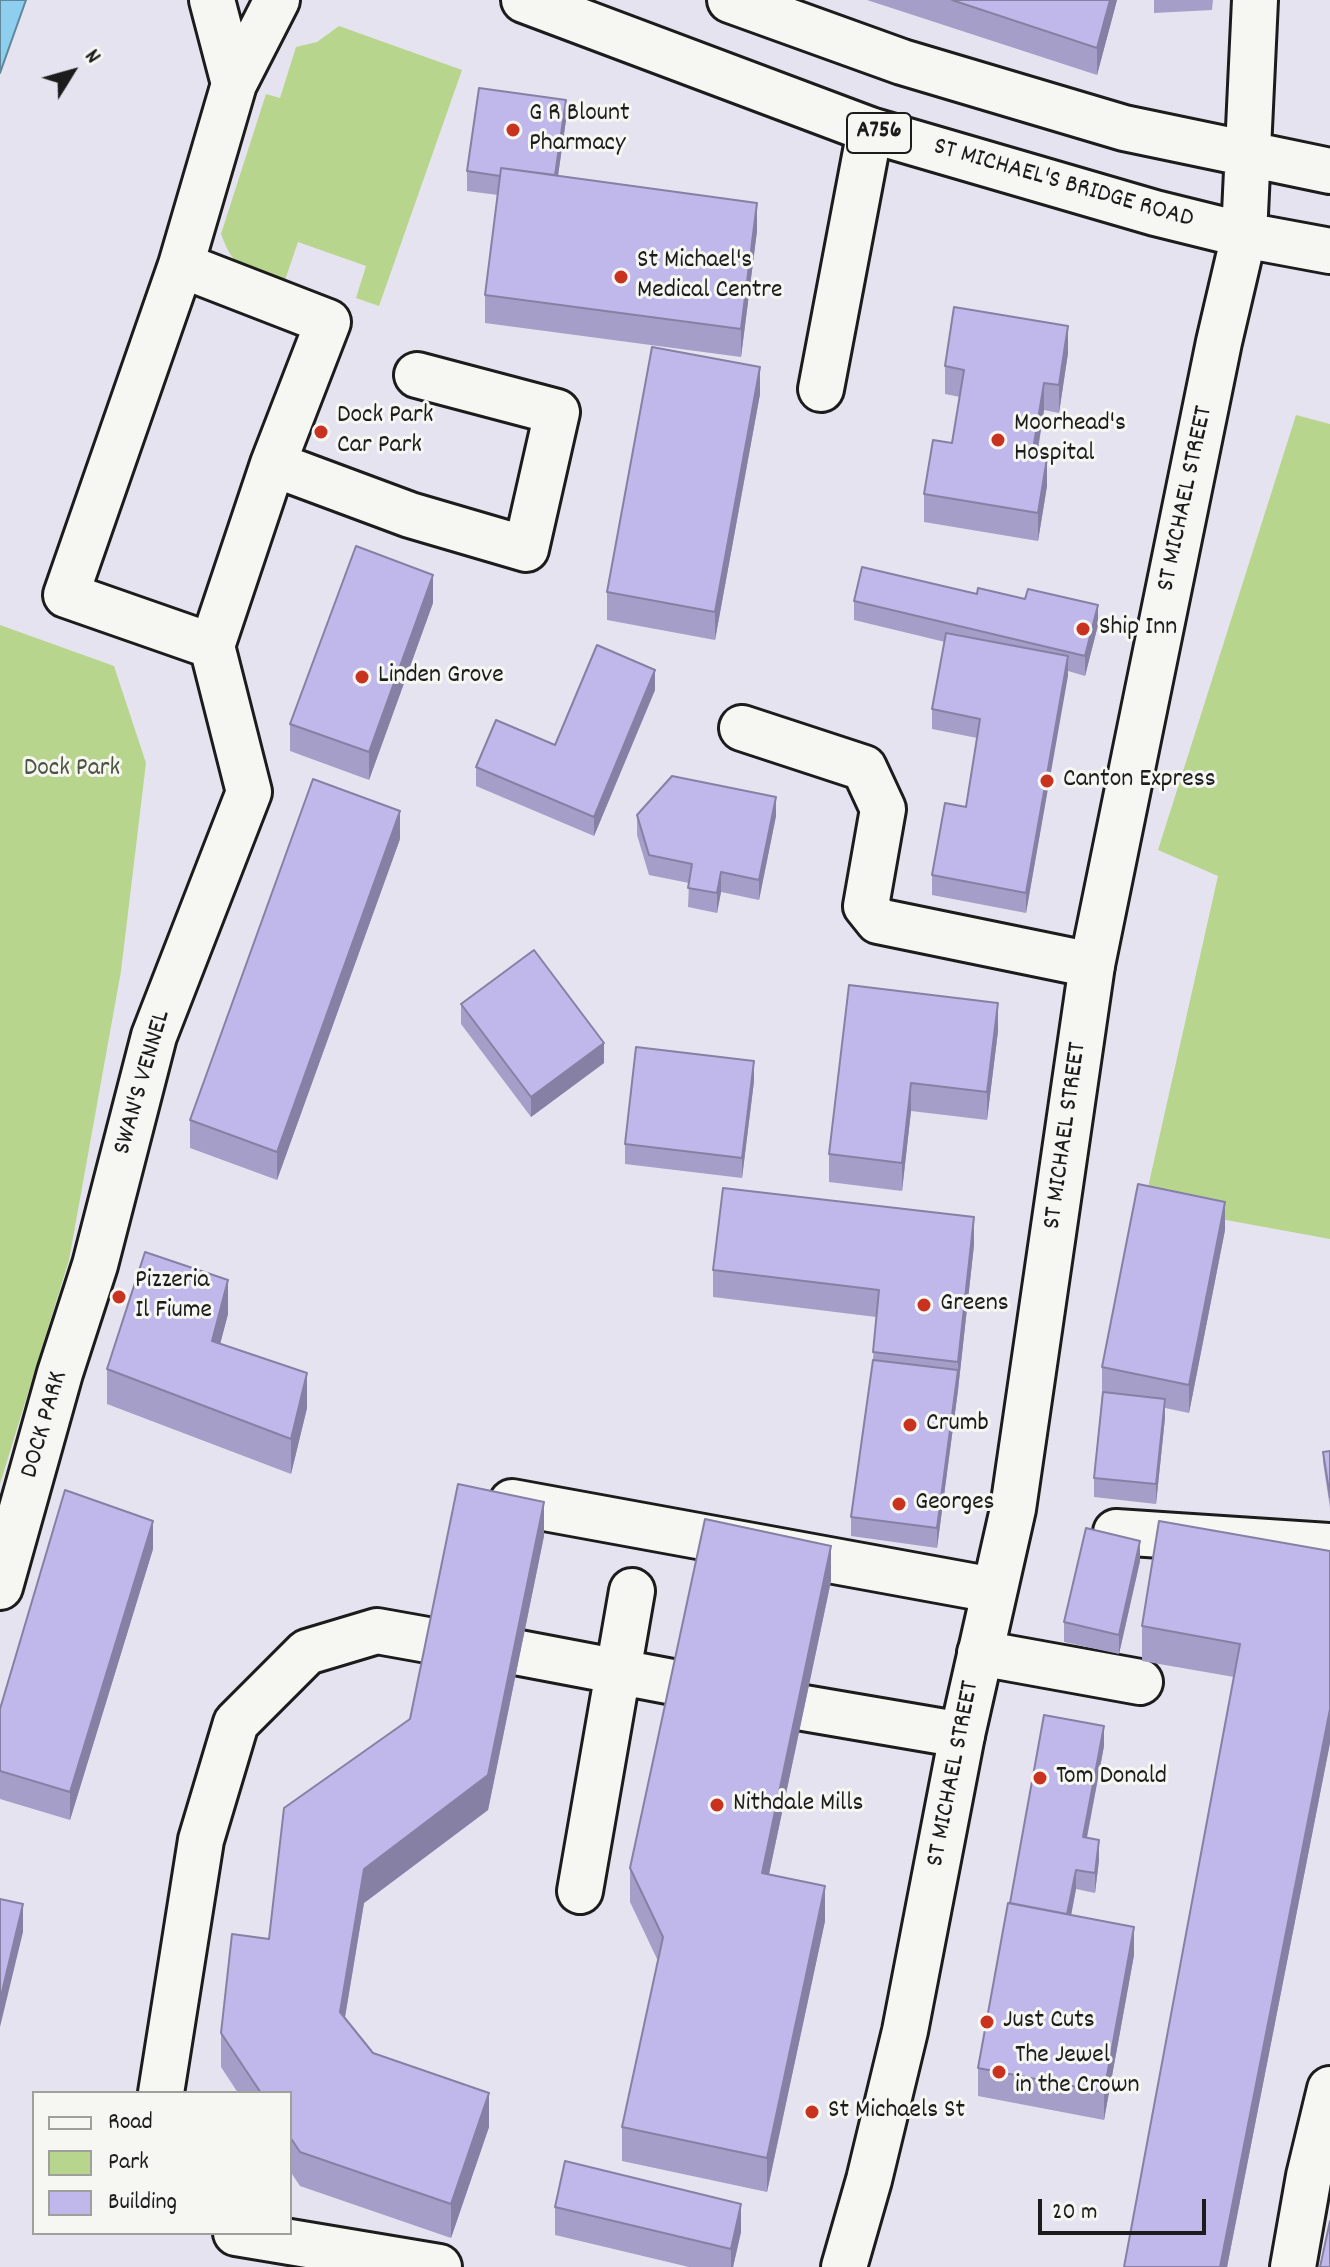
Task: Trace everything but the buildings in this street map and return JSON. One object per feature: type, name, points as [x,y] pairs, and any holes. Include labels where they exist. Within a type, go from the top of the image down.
[{"type":"main road","points":[[212,0],[234,84]]},
{"type":"main road","points":[[181,265],[328,322],[273,464],[212,646],[66,595],[181,265],[234,84],[277,0]]},
{"type":"main road","name":"ST MICHAEL'S BRIDGE ROAD","points":[[524,0],[870,130],[1140,209],[1244,235]]},
{"type":"main road","points":[[730,0],[902,62],[1124,128],[1330,171]]},
{"type":"main road","name":"ST MICHAEL STREET","points":[[844,2267],[869,2180],[905,2031],[962,1735],[1013,1509],[1092,965],[1200,434],[1244,235],[1255,0]]},
{"type":"main road","points":[[821,389],[870,130]]},
{"type":"main road","name":"A756","points":[[1244,235],[1330,251]]},
{"type":"main road","points":[[273,464],[410,515],[526,549],[557,412],[417,375]]},
{"type":"main road","name":"SWAN'S VENNEL","points":[[95,1265],[154,1036],[249,792],[212,646]]},
{"type":"main road","points":[[742,728],[864,768],[883,809],[866,906],[878,921],[1092,965]]},
{"type":"main road","name":"DOCK PARK","points":[[0,1587],[60,1373],[95,1265]]},
{"type":"main road","points":[[512,1502],[993,1590]]},
{"type":"main road","points":[[1116,1532],[1330,1546]]},
{"type":"main road","points":[[580,1891],[632,1591]]},
{"type":"main road","points":[[161,2091],[201,1840],[236,1723],[307,1652],[377,1631],[433,1641]]},
{"type":"main road","points":[[520,1653],[678,1683]]},
{"type":"main road","points":[[980,1653],[1140,1682]]},
{"type":"main road","points":[[804,1708],[962,1735]]},
{"type":"main road","points":[[1293,2267],[1309,2176],[1330,2089]]},
{"type":"main road","points":[[248,2235],[439,2267]]},
{"type":"green space","points":[[339,26],[462,70],[379,306],[356,298],[366,266],[298,242],[284,283],[244,268],[232,256],[221,234],[266,94],[280,98],[296,47],[317,42]]},
{"type":"green space","points":[[1296,415],[1330,424],[1330,1239],[1144,1205],[1218,876],[1158,850]]},
{"type":"green space","name":"Dock Park","points":[[0,625],[114,666],[146,763],[121,971],[69,1260],[0,1484]]},
{"type":"water","points":[[0,0],[26,0],[0,73]]},
{"type":"place","name":"G R Blount Pharmacy","points":[[513,130]]},
{"type":"place","name":"St Michael's Medical Centre","points":[[621,277]]},
{"type":"place","name":"Dock Park Car Park","points":[[321,432]]},
{"type":"place","name":"Moorhead's Hospital","points":[[998,440]]},
{"type":"place","name":"Ship Inn","points":[[1083,629]]},
{"type":"place","name":"Linden Grove","points":[[362,677]]},
{"type":"place","name":"Canton Express","points":[[1047,781]]},
{"type":"place","name":"Pizzeria Il Fiume","points":[[119,1297]]},
{"type":"place","name":"Greens","points":[[924,1305]]},
{"type":"place","name":"Crumb","points":[[910,1425]]},
{"type":"place","name":"Georges","points":[[899,1504]]},
{"type":"place","name":"Tom Donald","points":[[1040,1778]]},
{"type":"place","name":"Nithdale Mills","points":[[717,1805]]},
{"type":"place","name":"Just Cuts","points":[[987,2022]]},
{"type":"place","name":"The Jewel in the Crown","points":[[999,2072]]},
{"type":"place","name":"St Michaels St","points":[[812,2112]]}]
